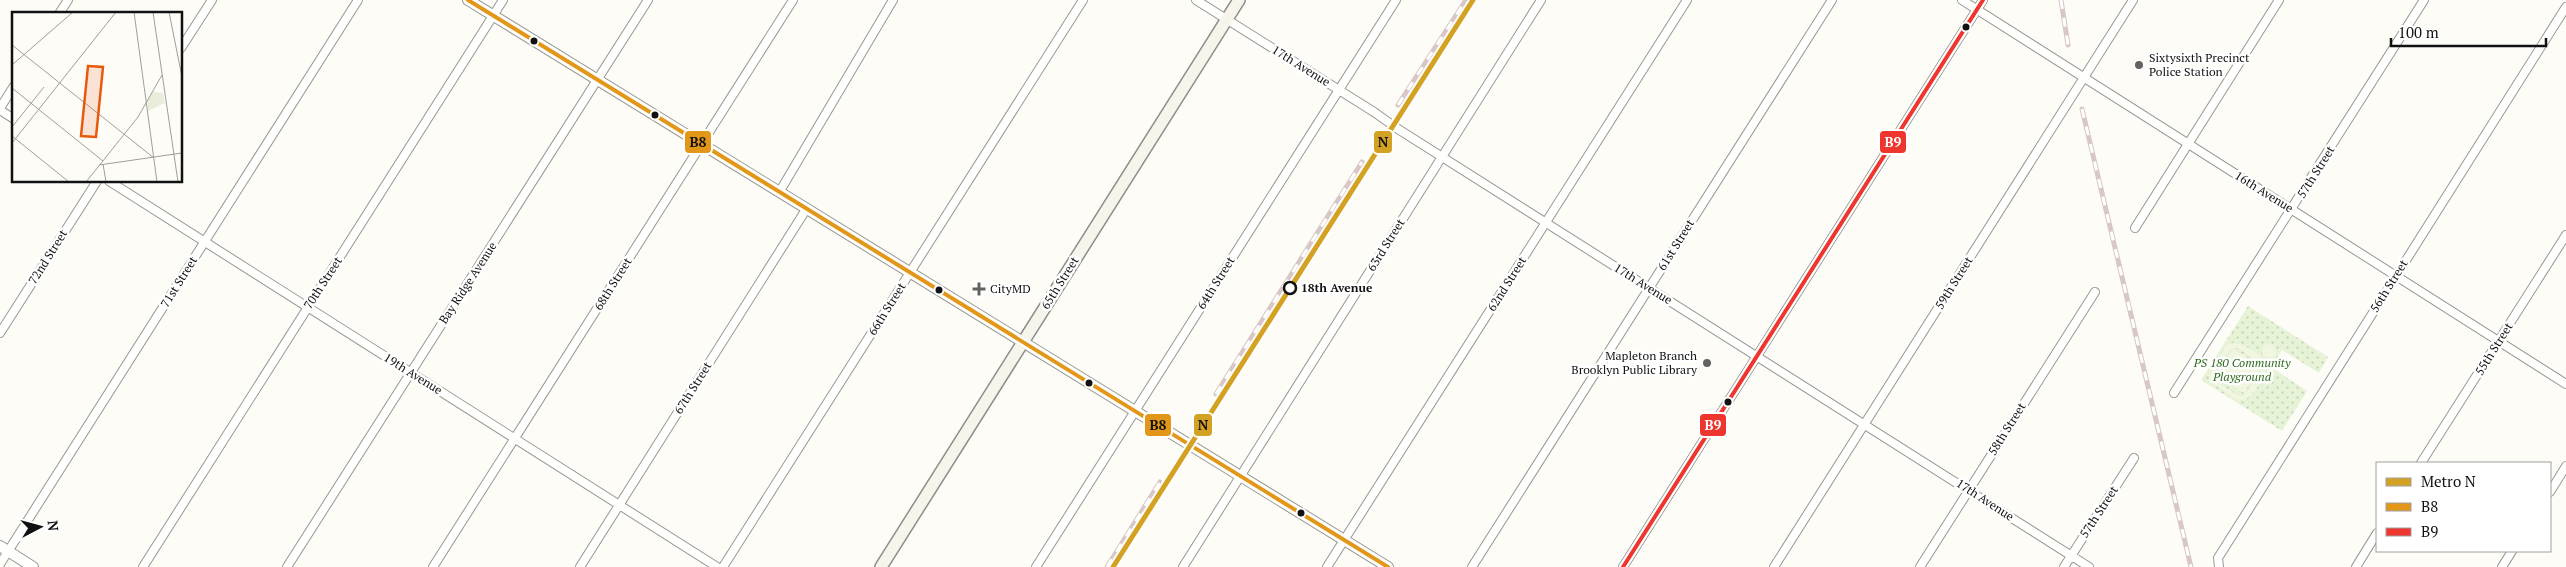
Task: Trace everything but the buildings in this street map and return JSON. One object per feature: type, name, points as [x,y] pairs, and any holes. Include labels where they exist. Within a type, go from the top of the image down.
[{"type":"main road","name":"65th Street","points":[[880,567],[1239,0]]},
{"type":"street","points":[[60,12],[68,0]]},
{"type":"street","points":[[182,46],[212,0]]},
{"type":"street","name":"71st Street","points":[[0,564],[4,549],[206,241],[358,0]]},
{"type":"street","points":[[468,0],[1388,567]]},
{"type":"street","name":"70th Street","points":[[143,567],[503,0]]},
{"type":"street","name":"Bay Ridge Avenue","points":[[287,567],[648,0]]},
{"type":"street","name":"68th Street","points":[[433,567],[793,0]]},
{"type":"street","points":[[780,191],[893,0]]},
{"type":"street","name":"66th Street","points":[[723,567],[1083,0]]},
{"type":"street","name":"17th Avenue","points":[[1196,0],[2089,567]]},
{"type":"street","name":"64th Street","points":[[1036,567],[1396,0]]},
{"type":"street","name":"63rd Street","points":[[1183,567],[1541,0]]},
{"type":"street","name":"62nd Street","points":[[1327,567],[1687,0]]},
{"type":"street","name":"61st Street","points":[[1472,567],[1832,0]]},
{"type":"street","name":"16th Avenue","points":[[1962,0],[2566,384]]},
{"type":"street","points":[[1622,567],[1983,0]]},
{"type":"street","name":"59th Street","points":[[1774,567],[2133,0]]},
{"type":"street","points":[[2135,228],[2279,0]]},
{"type":"street","name":"57th Street","points":[[2174,393],[2424,0]]},
{"type":"street","name":"56th Street","points":[[2219,567],[2218,562],[2223,550],[2566,6]]},
{"type":"street","points":[[12,89],[0,109],[12,118]]},
{"type":"street","name":"72nd Street","points":[[0,333],[96,182]]},
{"type":"street","name":"19th Avenue","points":[[111,182],[717,567]]},
{"type":"street","name":"67th Street","points":[[580,567],[807,208]]},
{"type":"street","name":"55th Street","points":[[2423,462],[2566,235]]},
{"type":"street","name":"58th Street","points":[[1920,567],[2094,292]]},
{"type":"street","name":"57th Street","points":[[2064,567],[2134,458]]},
{"type":"street","points":[[2551,490],[2566,466]]},
{"type":"street","points":[[2356,567],[2376,535]]},
{"type":"street","points":[[4,549],[33,567]]},
{"type":"street","points":[[2502,567],[2511,552]]},
{"type":"green space","name":"PS 180 Community Playground","points":[[2248,306],[2328,357],[2319,373],[2282,350],[2271,367],[2307,391],[2282,431],[2201,380]]},
{"type":"green space","points":[[2232,343],[2253,350],[2262,358],[2266,366],[2261,381],[2246,399],[2233,398],[2216,385],[2209,376],[2225,347]],"holes":[[[2231,348],[2238,348],[2261,364],[2261,371],[2245,395],[2239,396],[2216,382],[2213,377],[2214,372]]]},
{"type":"green space","points":[[2269,344],[2274,346],[2276,351],[2274,356],[2269,358],[2264,356],[2262,351],[2264,346]]},
{"type":"green space","points":[[2233,349],[2261,366],[2244,393],[2217,376]]},
{"type":"railway","points":[[1398,105],[1466,0]]},
{"type":"railway","points":[[2061,0],[2068,45]]},
{"type":"railway","points":[[2082,109],[2191,567]]},
{"type":"railway","points":[[1216,394],[1362,162]]},
{"type":"railway","points":[[1107,567],[1160,482]]},
{"type":"metro line","name":"N","points":[[1113,567],[1473,0]]},
{"type":"transit line","name":"B8","points":[[468,0],[1388,567]]},
{"type":"transit line","name":"B9","points":[[1623,567],[1983,0]]},
{"type":"place","name":"Sixtysixth Precinct Police Station","points":[[2139,65]]},
{"type":"place","name":"18th Avenue","points":[[1290,288]]},
{"type":"place","name":"CityMD","points":[[979,289]]},
{"type":"place","name":"Mapleton Branch Brooklyn Public Library","points":[[1707,363]]}]
